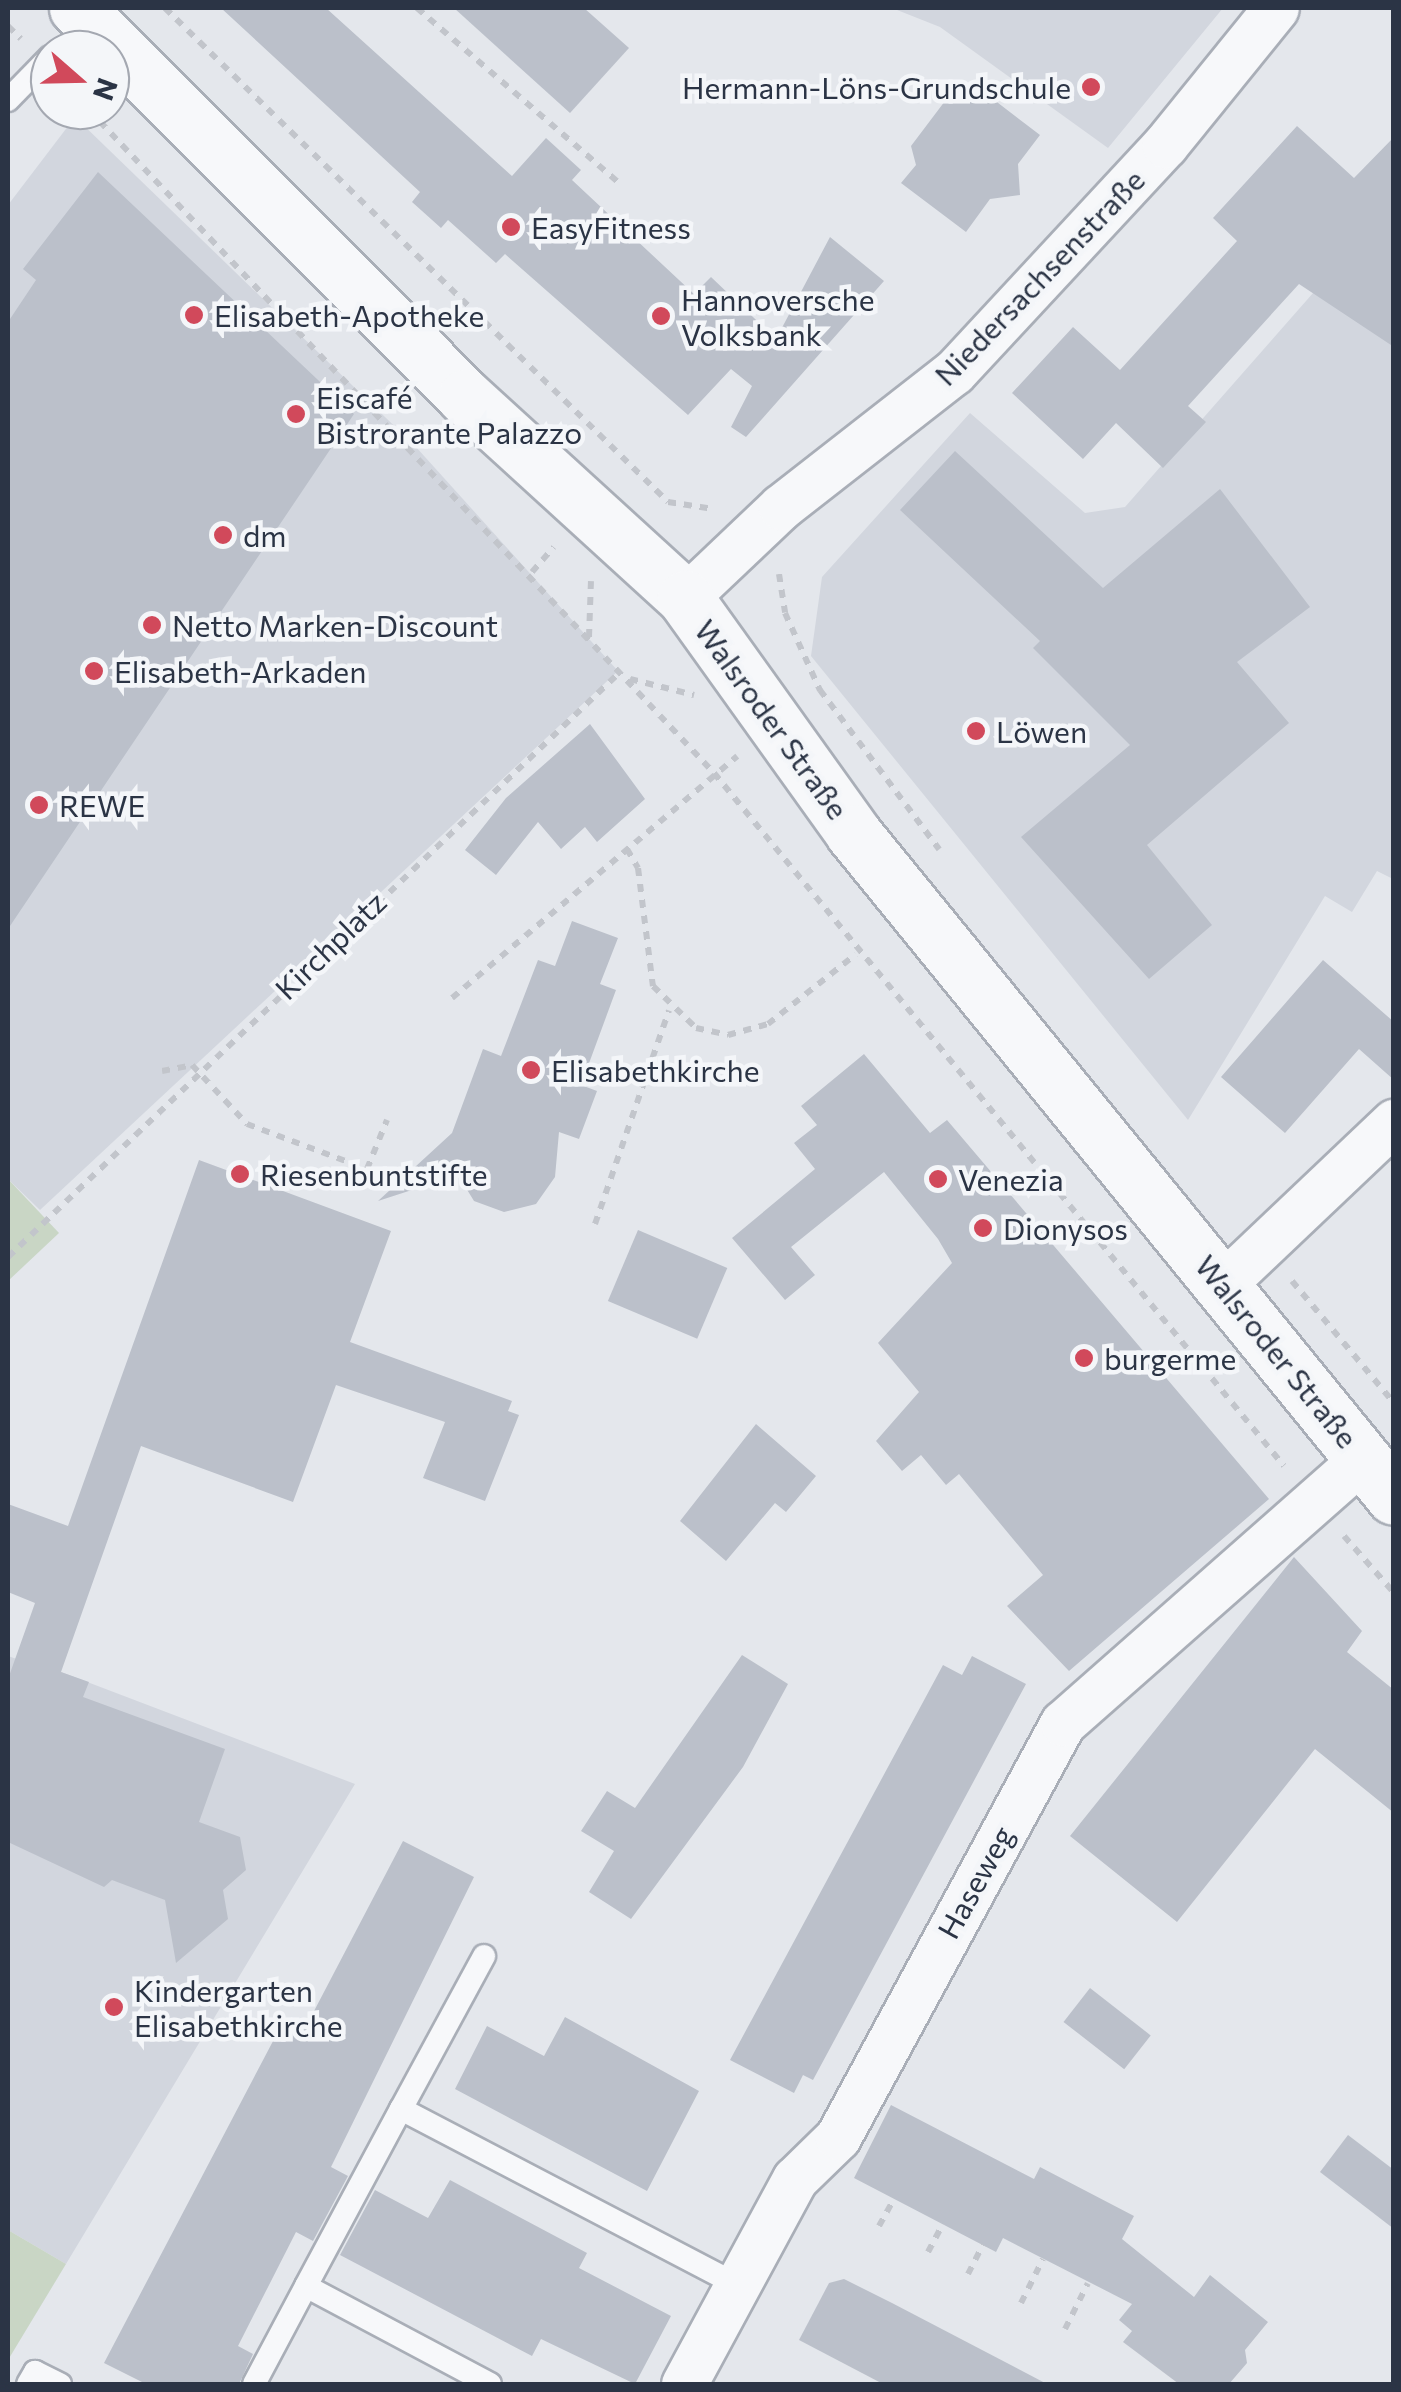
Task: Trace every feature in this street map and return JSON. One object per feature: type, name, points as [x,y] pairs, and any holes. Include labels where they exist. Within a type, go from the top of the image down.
[{"type":"street","name":"Niedersachsenstraße","points":[[686,598],[782,507],[954,372],[1165,145],[1276,8]]},
{"type":"street","name":"Walsroder Straße","points":[[74,25],[466,398],[686,598],[853,833],[1378,1477]]},
{"type":"street","points":[[1223,1284],[1394,1122]]},
{"type":"street","name":"Haseweg","points":[[684,2384],[795,2179],[838,2137],[1063,1723],[1312,1498],[1378,1477]]},
{"type":"lane","points":[[8,100],[30,77]]},
{"type":"lane","points":[[254,2384],[484,1956]]},
{"type":"lane","points":[[401,2109],[740,2286]]},
{"type":"lane","points":[[306,2286],[490,2384]]},
{"type":"lane","points":[[28,2384],[34,2372],[60,2384]]},
{"type":"path","points":[[417,8],[618,184]]},
{"type":"path","points":[[108,130],[714,773],[856,954],[1394,1594]]},
{"type":"path","name":"Kirchplatz","points":[[8,1257],[618,671]]},
{"type":"path","points":[[452,998],[714,773]]},
{"type":"path","points":[[627,848],[638,868],[645,963],[668,1010],[728,1035],[768,1024],[856,954]]},
{"type":"path","points":[[595,1224],[668,1010]]},
{"type":"path","points":[[162,1070],[199,1072],[247,1124],[367,1169],[387,1120]]},
{"type":"path","points":[[879,2226],[894,2198]]},
{"type":"path","points":[[928,2252],[943,2224]]},
{"type":"path","points":[[968,2274],[983,2245]]},
{"type":"path","points":[[1021,2303],[1043,2260]]},
{"type":"path","points":[[1065,2329],[1088,2283]]},
{"type":"shaded area","name":"Hermann-Löns-Grundschule","points":[[892,8],[1223,8],[1108,148],[940,27]]},
{"type":"shaded area","points":[[65,130],[88,130],[416,447],[618,671],[40,1210],[8,1179],[8,205]]},
{"type":"shaded area","points":[[1393,202],[1393,879],[1377,871],[1352,912],[1325,896],[1188,1120],[811,656],[822,577],[970,413],[1085,513],[1125,507]]},
{"type":"shaded area","name":"Kindergarten Elisabethkirche","points":[[8,1656],[31,1664],[49,1704],[61,1672],[355,1784],[66,2264],[8,2230]]},
{"type":"green space","points":[[8,1179],[59,1233],[8,1281]]},
{"type":"green space","points":[[8,2230],[66,2264],[8,2360]]},
{"type":"building","points":[[221,8],[326,8],[512,176],[546,138],[581,170],[572,180],[694,294],[711,277],[776,339],[830,237],[884,281],[746,437],[731,427],[752,386],[731,369],[688,415],[505,254],[496,263],[448,220],[441,228],[412,202],[420,192]]},
{"type":"building","points":[[454,8],[584,8],[629,48],[570,113]]},
{"type":"building","points":[[976,86],[1040,135],[1018,164],[1020,195],[990,199],[966,232],[901,183],[916,165],[911,146],[945,101]]},
{"type":"building","points":[[1297,126],[1354,178],[1394,137],[1394,347],[1299,284],[1188,406],[1206,422],[1163,468],[1116,423],[1083,459],[1012,393],[1073,327],[1120,370],[1237,241],[1213,218]]},
{"type":"building","name":"Elisabeth-Arkaden","points":[[98,172],[354,414],[8,929],[8,322],[36,280],[23,269]]},
{"type":"building","points":[[955,451],[1103,588],[1220,489],[1310,607],[1237,662],[1289,723],[1147,845],[1212,925],[1149,979],[1021,837],[1130,745],[1033,648],[1040,641],[900,510]]},
{"type":"building","points":[[590,724],[645,799],[597,842],[585,827],[561,849],[538,822],[496,875],[465,850],[506,798]]},
{"type":"building","name":"Elisabethkirche","points":[[572,921],[618,938],[600,984],[616,990],[581,1085],[597,1091],[579,1139],[559,1132],[555,1177],[536,1204],[504,1212],[474,1201],[458,1175],[378,1201],[452,1133],[483,1049],[501,1056],[538,960],[555,966]]},
{"type":"building","points":[[1323,960],[1394,1022],[1394,1080],[1359,1049],[1285,1133],[1221,1077]]},
{"type":"building","points":[[864,1054],[930,1133],[947,1120],[1269,1499],[1069,1671],[1007,1606],[1043,1575],[959,1474],[946,1485],[921,1455],[902,1471],[876,1441],[919,1392],[878,1343],[952,1263],[938,1239],[884,1172],[791,1247],[815,1275],[785,1300],[732,1238],[815,1169],[794,1143],[817,1125],[801,1106]]},
{"type":"building","points":[[199,1160],[391,1231],[350,1342],[512,1401],[508,1411],[519,1415],[485,1501],[423,1478],[445,1422],[336,1385],[293,1502],[141,1446],[61,1672],[89,1682],[83,1697],[225,1749],[199,1822],[240,1837],[246,1870],[223,1890],[228,1919],[176,1963],[165,1900],[112,1880],[104,1887],[8,1842],[8,1679],[35,1603],[8,1592],[8,1504],[68,1526]]},
{"type":"building","points":[[638,1230],[727,1268],[697,1339],[608,1301]]},
{"type":"building","points":[[756,1424],[816,1476],[786,1512],[775,1503],[726,1561],[680,1521]]},
{"type":"building","points":[[1294,1557],[1362,1631],[1347,1652],[1394,1690],[1394,1813],[1315,1749],[1177,1922],[1070,1836]]},
{"type":"building","points":[[742,1655],[788,1684],[743,1767],[631,1919],[589,1892],[614,1851],[581,1831],[607,1791],[635,1808]]},
{"type":"building","points":[[972,1656],[1026,1684],[813,2080],[803,2075],[794,2093],[730,2060],[943,1665],[962,1675]]},
{"type":"building","points":[[403,1841],[474,1877],[331,2167],[348,2176],[313,2241],[296,2232],[238,2346],[253,2354],[239,2384],[146,2384],[104,2363],[282,2024],[302,2034]]},
{"type":"building","points":[[1090,1988],[1151,2035],[1124,2069],[1064,2022]]},
{"type":"building","points":[[565,2017],[699,2091],[647,2191],[455,2089],[487,2026],[544,2056]]},
{"type":"building","points":[[891,2105],[1034,2179],[1040,2167],[1134,2216],[1122,2239],[1194,2297],[1210,2275],[1268,2322],[1245,2350],[1247,2363],[1229,2384],[1179,2384],[1123,2342],[1132,2331],[1119,2320],[1132,2304],[1003,2238],[996,2252],[854,2178]]},
{"type":"building","points":[[1348,2135],[1394,2170],[1394,2229],[1320,2172]]},
{"type":"building","points":[[450,2180],[587,2253],[579,2268],[671,2316],[635,2384],[541,2339],[532,2356],[340,2255],[375,2190],[428,2218]]},
{"type":"building","points":[[844,2279],[1047,2384],[883,2384],[799,2340],[829,2283]]},
{"type":"place","name":"Hermann-Löns-Grundschule","points":[[1091,87]]},
{"type":"place","name":"EasyFitness","points":[[511,227]]},
{"type":"place","name":"Elisabeth-Apotheke","points":[[194,315]]},
{"type":"place","name":"Hannoversche Volksbank","points":[[661,316]]},
{"type":"place","name":"Eiscafé Bistrorante Palazzo","points":[[296,414]]},
{"type":"place","name":"dm","points":[[223,535]]},
{"type":"place","name":"Netto Marken-Discount","points":[[152,625]]},
{"type":"place","name":"Elisabeth-Arkaden","points":[[94,671]]},
{"type":"place","name":"Löwen","points":[[976,731]]},
{"type":"place","name":"REWE","points":[[39,805]]},
{"type":"place","name":"Elisabethkirche","points":[[531,1070]]},
{"type":"place","name":"Riesenbuntstifte","points":[[240,1174]]},
{"type":"place","name":"Venezia","points":[[938,1179]]},
{"type":"place","name":"Dionysos","points":[[983,1228]]},
{"type":"place","name":"burgerme","points":[[1084,1358]]},
{"type":"place","name":"Kindergarten Elisabethkirche","points":[[114,2007]]}]
